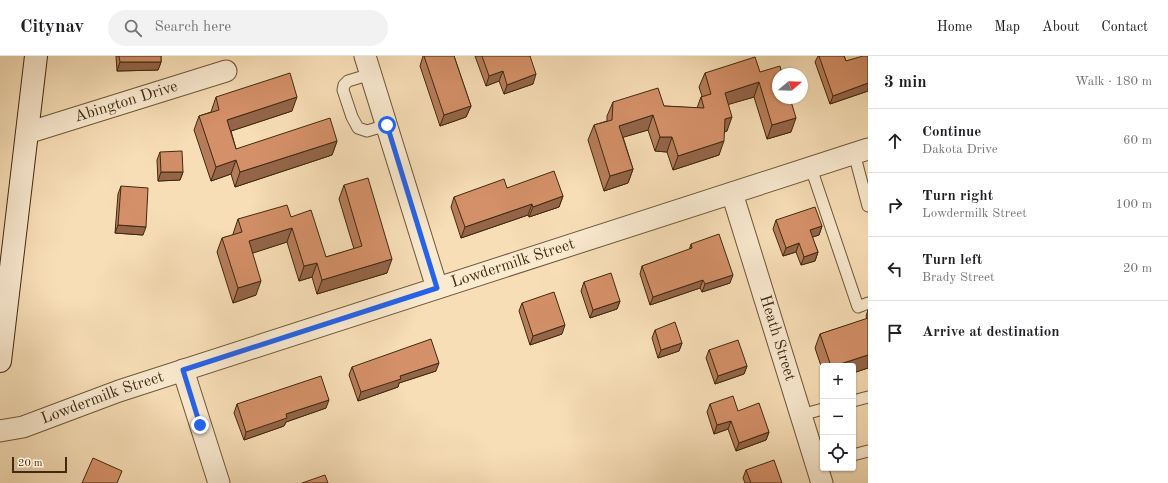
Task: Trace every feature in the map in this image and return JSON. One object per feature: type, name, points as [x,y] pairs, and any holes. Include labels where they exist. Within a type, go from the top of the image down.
[{"type":"street","points":[[0,361],[36,56]]},
{"type":"street","points":[[368,65],[437,288]]},
{"type":"street","name":"Abington Drive","points":[[27,133],[226,71]]},
{"type":"street","name":"Lowdermilk Street","points":[[0,432],[23,427],[119,391],[861,151]]},
{"type":"street","name":"Heath Street","points":[[732,193],[801,415],[820,468]]},
{"type":"street","points":[[183,370],[219,483]]},
{"type":"lane","points":[[368,65],[344,84],[343,90],[355,124],[358,128],[367,131],[387,125]]},
{"type":"lane","points":[[861,151],[868,206]]},
{"type":"lane","points":[[811,168],[858,307],[868,303]]},
{"type":"lane","points":[[856,400],[868,396]]},
{"type":"lane","points":[[801,415],[820,410]]},
{"type":"lane","points":[[856,454],[868,450]]},
{"type":"building","points":[[119,56],[161,56],[161,62],[120,62]]},
{"type":"building","points":[[424,56],[454,56],[471,106],[444,115]]},
{"type":"building","points":[[482,56],[530,56],[536,74],[507,85],[503,71],[489,76]]},
{"type":"building","points":[[819,56],[844,56],[846,61],[868,56],[868,83],[833,96]]},
{"type":"building","points":[[755,57],[760,72],[772,68],[772,104],[792,104],[796,118],[772,125],[759,82],[725,93],[732,117],[725,119],[724,141],[678,156],[672,137],[660,137],[653,115],[619,126],[633,169],[610,176],[594,125],[612,120],[613,102],[658,88],[664,106],[704,108],[701,97],[711,94],[705,73]]},
{"type":"building","points":[[290,73],[297,97],[227,120],[236,149],[330,118],[337,141],[240,172],[236,160],[216,167],[199,116],[219,110],[216,97]]},
{"type":"building","points":[[182,151],[183,172],[161,172],[160,152]]},
{"type":"building","points":[[554,171],[563,196],[533,207],[532,204],[465,227],[454,197],[504,179],[507,188]]},
{"type":"building","points":[[368,178],[392,259],[322,280],[317,263],[304,266],[292,228],[249,241],[261,281],[238,288],[222,238],[242,232],[238,219],[287,205],[291,217],[311,210],[326,257],[362,246],[344,185]]},
{"type":"building","points":[[121,186],[148,188],[146,227],[118,225]]},
{"type":"building","points":[[815,207],[822,226],[810,230],[818,252],[804,257],[799,243],[786,248],[776,220]]},
{"type":"building","points":[[719,234],[733,275],[705,284],[703,280],[653,297],[642,266],[692,248],[691,244]]},
{"type":"building","points":[[611,273],[620,301],[593,310],[584,282]]},
{"type":"building","points":[[554,292],[565,325],[533,336],[522,303]]},
{"type":"building","points":[[868,318],[868,355],[843,363],[830,363],[820,334]]},
{"type":"building","points":[[675,322],[682,343],[661,350],[655,330]]},
{"type":"building","points":[[431,339],[439,363],[400,376],[401,379],[361,392],[352,367]]},
{"type":"building","points":[[738,340],[747,366],[718,376],[709,350]]},
{"type":"building","points":[[321,376],[329,400],[286,414],[287,418],[246,432],[237,404]]},
{"type":"building","points":[[733,396],[738,411],[759,403],[769,432],[739,443],[731,421],[717,425],[710,404]]},
{"type":"building","points":[[93,458],[122,471],[117,483],[82,483]]},
{"type":"building","points":[[774,460],[782,483],[751,483],[746,470]]},
{"type":"building","points":[[325,475],[328,483],[302,483]]},
{"type":"route","points":[[200,425],[183,370],[437,288],[387,125]]}]
